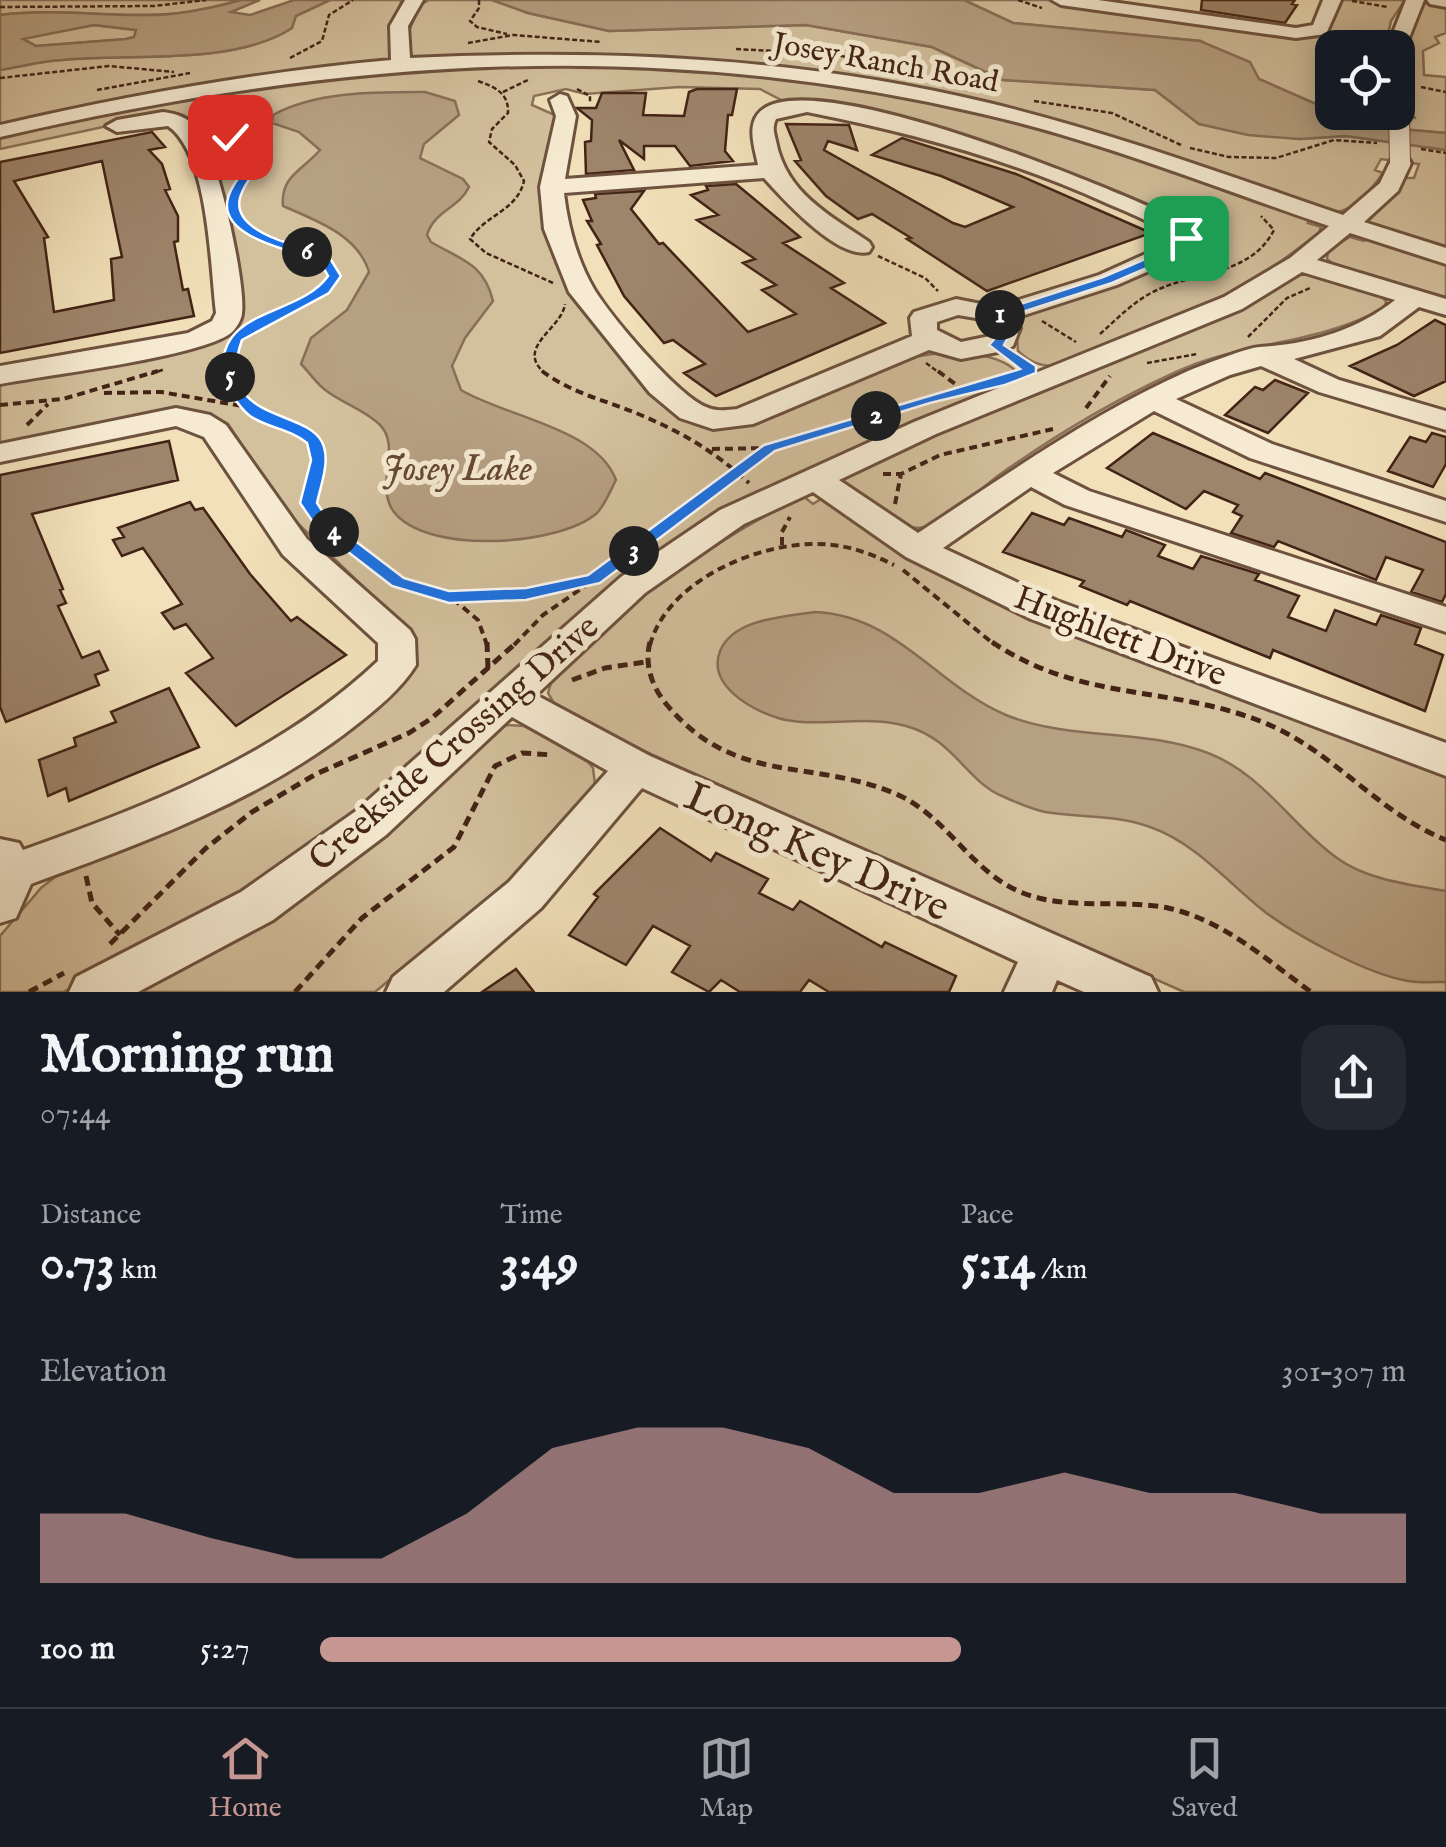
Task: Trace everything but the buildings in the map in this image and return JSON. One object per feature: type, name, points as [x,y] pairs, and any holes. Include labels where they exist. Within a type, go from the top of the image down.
[{"type":"street","points":[[402,65],[399,26],[414,0]]},
{"type":"street","points":[[1061,0],[1296,34],[1320,30],[1332,0]]},
{"type":"street","points":[[1401,30],[1415,0]]},
{"type":"street","points":[[1436,0],[1446,2]]},
{"type":"street","name":"Josey Ranch Road","points":[[0,130],[203,88],[402,65],[527,59],[653,61],[860,83],[1046,124],[1446,256]]},
{"type":"street","points":[[565,93],[566,116],[552,188],[556,229],[582,292],[660,387],[713,435],[742,418],[918,344],[970,351],[1004,323],[1181,248],[1186,238],[1182,230],[1096,188],[971,141],[807,106],[780,108],[762,121],[770,171],[808,211],[860,247]]},
{"type":"street","points":[[0,152],[177,114],[203,156],[235,332],[0,374]]},
{"type":"street","name":"Creekside Crossing Drive","points":[[80,982],[257,906],[371,823],[498,683],[732,517],[823,484],[1046,380],[1233,303],[1299,262],[1390,186],[1400,163],[1399,130]]},
{"type":"street","points":[[552,188],[770,171]]},
{"type":"street","points":[[1299,262],[1446,307]]},
{"type":"street","points":[[918,550],[1028,473],[1154,400],[1202,376],[1260,355],[1358,334],[1414,299]]},
{"type":"street","points":[[918,344],[924,318],[948,308],[970,308],[1004,323],[1046,380]]},
{"type":"street","points":[[1260,355],[1329,386],[1446,422]]},
{"type":"street","points":[[1154,400],[1261,451],[1446,512]]},
{"type":"street","points":[[4,877],[192,806],[267,766],[372,692],[397,664],[397,639],[295,547],[215,431],[198,421],[176,417],[8,442]]},
{"type":"street","points":[[1028,473],[1103,507],[1446,620]]},
{"type":"street","name":"Hughlett Drive","points":[[823,484],[918,550],[1044,610],[1446,760]]},
{"type":"street","name":"Long Key Drive","points":[[498,683],[636,768],[1037,972],[1134,992]]},
{"type":"street","points":[[410,992],[525,896],[636,768]]},
{"type":"path","points":[[0,6],[56,1],[130,8],[206,0]]},
{"type":"path","points":[[290,58],[322,41],[320,24],[328,13],[353,0]]},
{"type":"path","points":[[479,0],[479,8],[470,21],[477,27],[512,35]]},
{"type":"path","points":[[1342,0],[1388,8]]},
{"type":"path","points":[[0,78],[109,66],[181,73]]},
{"type":"path","points":[[467,79],[503,92],[535,78]]},
{"type":"path","points":[[1415,83],[1446,92]]},
{"type":"path","points":[[1415,115],[1419,86]]},
{"type":"path","points":[[503,92],[510,107],[492,129],[489,142],[522,174],[523,192],[517,201],[477,227],[470,239],[477,248],[537,274],[558,288]]},
{"type":"path","points":[[565,93],[590,96],[590,102]]},
{"type":"path","points":[[177,114],[222,119],[256,98]]},
{"type":"path","points":[[222,119],[230,137],[261,156],[240,184],[233,203]]},
{"type":"path","points":[[1095,338],[1154,292],[1246,261],[1264,250],[1274,226],[1253,213]]},
{"type":"path","points":[[240,223],[252,233],[324,258],[334,276],[325,290],[235,332],[228,368],[239,396],[255,412],[305,433],[318,450],[309,490],[312,513],[398,582],[449,597],[470,609],[488,632],[498,683]]},
{"type":"path","points":[[860,247],[925,278],[948,308]]},
{"type":"path","points":[[564,297],[564,313],[538,341],[534,351],[539,368],[560,385],[642,415],[769,448]]},
{"type":"path","points":[[1004,323],[1083,347]]},
{"type":"path","points":[[918,344],[964,391]]},
{"type":"path","points":[[107,946],[206,848],[252,812],[316,774],[409,733],[498,683],[543,614],[769,448],[974,388]]},
{"type":"path","points":[[0,404],[48,402],[94,394]]},
{"type":"path","points":[[8,442],[43,412],[48,402]]},
{"type":"path","points":[[713,435],[736,474]]},
{"type":"path","points":[[782,545],[782,532],[791,516],[823,484]]},
{"type":"path","points":[[1311,992],[1229,934],[1194,916],[1166,908],[1073,905],[1020,892],[981,868],[914,803],[893,793],[848,780],[754,766],[712,747],[656,691],[647,662],[652,636],[682,594],[740,560],[782,545],[842,544],[882,558],[920,583],[1002,651],[1054,676],[1194,701],[1258,719],[1317,752],[1407,824],[1446,840]]},
{"type":"path","points":[[449,597],[526,594],[594,579]]},
{"type":"path","points":[[295,992],[364,916],[436,865],[453,848],[465,834],[486,778],[495,766],[507,757],[534,752],[567,758]]},
{"type":"path","points":[[81,847],[92,903],[120,935]]},
{"type":"path","points":[[29,992],[80,982]]},
{"type":"shaded area","points":[[0,0],[241,0],[154,15],[0,15]]},
{"type":"shaded area","points":[[330,0],[402,0],[395,17],[391,60],[0,128],[0,70],[54,61],[181,56],[241,48],[292,28],[295,16]]},
{"type":"shaded area","points":[[429,0],[492,0],[528,13],[609,31],[806,25],[932,47],[1003,80],[1155,90],[1199,124],[1299,139],[1346,136],[1446,150],[1446,251],[1366,224],[1406,178],[1414,178],[1419,164],[1381,159],[1375,170],[1383,173],[1367,193],[1348,208],[1332,213],[1049,121],[782,69],[420,61],[409,57],[409,31],[420,5]]},
{"type":"shaded area","points":[[964,0],[1047,0],[1312,35],[1315,31],[1315,104],[1259,79],[1201,41],[1013,23]]},
{"type":"shaded area","points":[[1338,0],[1405,0],[1389,30],[1316,30]]},
{"type":"shaded area","points":[[1422,4],[1446,4],[1446,33],[1435,37],[1439,43],[1423,51],[1424,75],[1446,77],[1446,133],[1412,130],[1415,130],[1416,118],[1415,30],[1411,30]]},
{"type":"shaded area","points":[[94,25],[136,30],[134,37],[126,39],[36,46],[22,38]]},
{"type":"shaded area","points":[[453,65],[699,70],[822,81],[882,91],[990,114],[1083,141],[1311,219],[1308,223],[1321,227],[1319,233],[1249,285],[1209,306],[1062,366],[1043,365],[1018,351],[1016,323],[1021,317],[1191,253],[1199,245],[1198,235],[1121,193],[1017,152],[947,131],[787,103],[760,89],[679,87],[585,94],[566,89],[534,96],[532,105],[557,116],[545,166],[566,275],[712,427],[774,417],[865,374],[931,354],[994,358],[1017,372],[1016,382],[880,436],[756,495],[297,857],[208,917],[63,992],[0,992],[0,936],[41,888],[64,870],[236,800],[404,684],[415,656],[406,628],[287,513],[228,424],[212,415],[189,410],[163,413],[0,446],[0,383],[229,330],[190,125],[145,118],[0,149],[0,136],[188,96]]},
{"type":"shaded area","points":[[1350,237],[1364,241],[1369,238],[1446,261],[1446,300],[1333,264],[1327,259],[1328,250]]},
{"type":"shaded area","points":[[1308,273],[1380,295],[1386,301],[1385,307],[1333,329],[1228,354],[1176,372],[1063,433],[952,512],[924,527],[890,521],[857,498],[843,480],[848,471],[1213,322],[1296,274]]},
{"type":"shaded area","points":[[803,496],[813,504],[824,497],[914,560],[1014,609],[1446,770],[1446,992],[1184,992],[646,752],[555,705],[548,693],[551,683],[572,658],[632,605],[740,530]]},
{"type":"shaded area","points":[[524,726],[588,762],[595,784],[517,873],[375,992],[137,992],[490,730]]},
{"type":"water","points":[[260,0],[231,12],[250,15],[294,0],[330,0],[296,16],[292,28],[241,48],[181,56],[54,61],[0,70],[0,15],[154,15]],"holes":[[[94,25],[136,30],[134,37],[126,39],[36,46],[23,39]]]},
{"type":"water","points":[[492,0],[964,0],[1013,23],[1200,41],[1250,62],[1259,79],[1315,104],[1315,130],[1446,133],[1446,150],[1346,136],[1299,139],[1248,135],[1199,124],[1155,90],[1003,80],[932,47],[806,25],[609,31],[528,13]]},
{"type":"water","name":"Josey Lake","points":[[425,92],[455,101],[459,115],[424,144],[420,158],[463,179],[469,187],[435,220],[427,235],[431,242],[477,270],[493,301],[465,338],[452,366],[461,390],[570,436],[606,462],[616,480],[597,513],[554,533],[525,539],[463,540],[411,526],[394,512],[389,502],[389,444],[380,425],[324,389],[301,364],[311,338],[347,310],[369,272],[364,259],[346,239],[283,206],[289,180],[320,150],[299,132],[272,123],[273,115],[328,97]]},
{"type":"water","points":[[814,612],[869,625],[1006,715],[1055,728],[1183,745],[1227,762],[1261,787],[1337,858],[1362,872],[1446,891],[1446,982],[1391,977],[1334,953],[1265,912],[1211,865],[1167,834],[1111,818],[1045,812],[1002,796],[922,732],[890,723],[778,718],[755,709],[725,685],[718,663],[727,640],[748,625]]},
{"type":"route","points":[[230,137],[261,156],[236,193],[234,213],[240,223],[252,233],[324,258],[334,270],[325,290],[255,324],[236,338],[228,368],[231,380],[248,407],[305,433],[314,442],[319,460],[308,503],[323,524],[398,582],[449,597],[526,594],[594,579],[769,448],[1031,370],[996,345],[1006,335],[1006,328],[995,316],[1108,280],[1181,248],[1186,238]]}]
